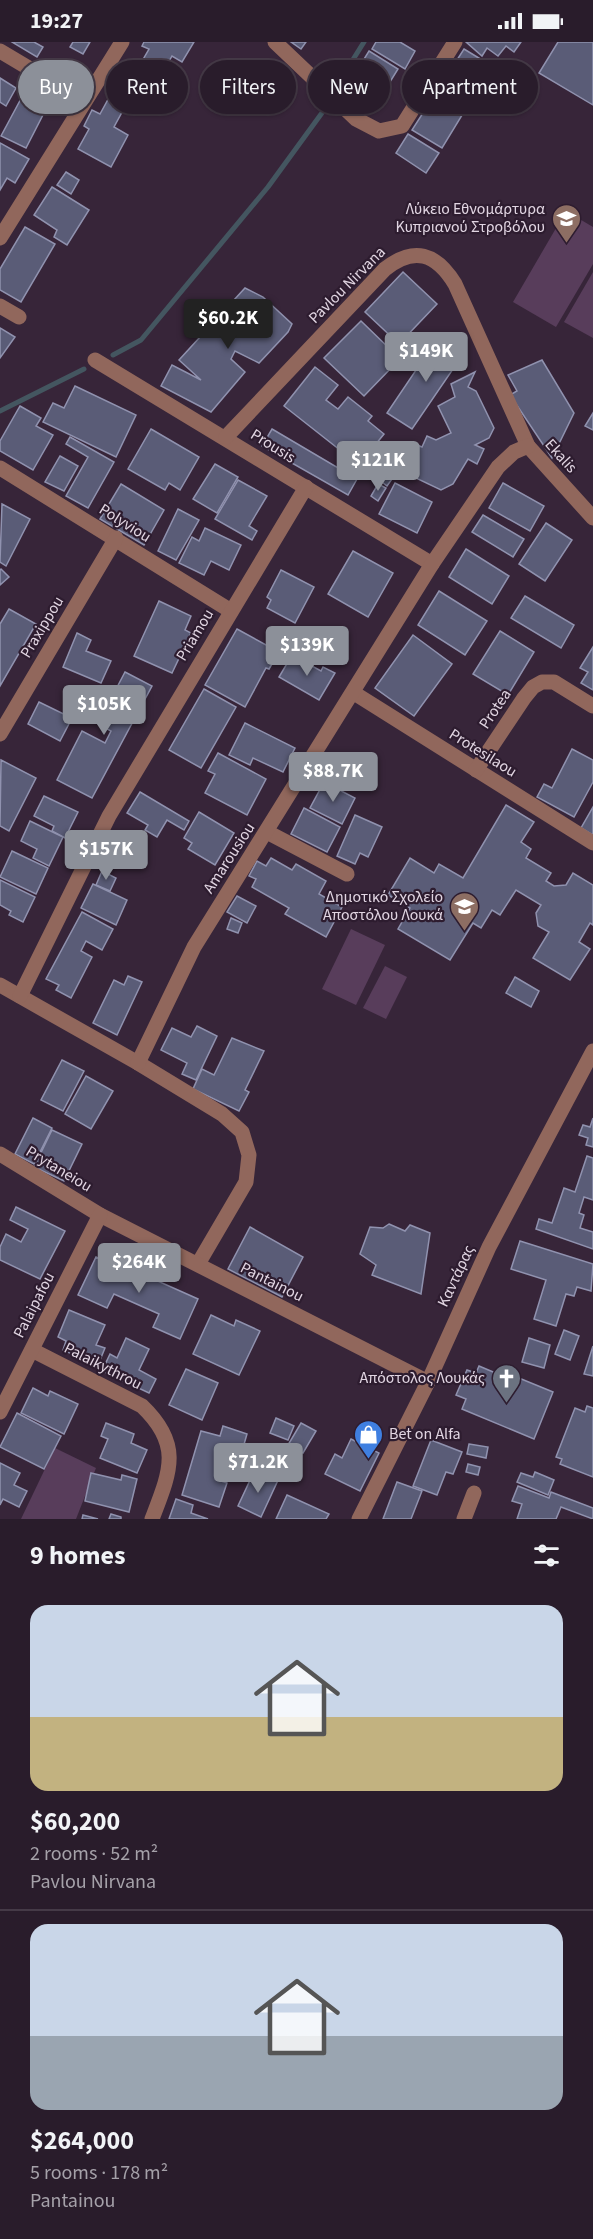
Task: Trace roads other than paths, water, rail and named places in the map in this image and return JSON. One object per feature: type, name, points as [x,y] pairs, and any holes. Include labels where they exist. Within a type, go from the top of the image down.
[{"type":"street","points":[[94,85],[122,42]]},
{"type":"street","points":[[275,42],[356,119],[379,131],[402,126],[455,42]]},
{"type":"street","points":[[0,51],[18,62]]},
{"type":"street","points":[[0,238],[4,221],[75,114]]},
{"type":"street","name":"Pavlou Nirvana","points":[[226,438],[385,269],[400,257],[414,255],[434,261],[448,272],[528,446]]},
{"type":"street","points":[[0,306],[19,317]]},
{"type":"street","name":"Prousis","points":[[95,360],[432,564]]},
{"type":"street","name":"Ekalis","points":[[528,446],[593,518]]},
{"type":"street","name":"Amarousiou","points":[[138,1063],[194,947],[354,693],[432,564],[498,467],[514,452],[528,446]]},
{"type":"street","name":"Polyviou","points":[[0,468],[231,610]]},
{"type":"street","name":"Priamou","points":[[20,996],[109,816],[306,487]]},
{"type":"street","name":"Praxippou","points":[[0,734],[116,538]]},
{"type":"street","name":"Protea","points":[[476,770],[533,687],[542,682],[554,682],[593,706]]},
{"type":"street","name":"Protesilaou","points":[[354,693],[593,843]]},
{"type":"street","points":[[267,832],[347,874]]},
{"type":"street","points":[[0,985],[138,1063],[228,1118],[242,1132],[247,1143],[249,1167],[246,1182],[198,1264]]},
{"type":"street","name":"Καντάρας","points":[[359,1519],[428,1382],[489,1247],[593,1052]]},
{"type":"street","name":"Prytaneiou","points":[[0,1154],[100,1215]]},
{"type":"street","name":"Pantainou","points":[[100,1215],[428,1382]]},
{"type":"street","name":"Palaipafou","points":[[0,1412],[100,1215]]},
{"type":"street","name":"Palaikythrou","points":[[32,1350],[142,1406],[157,1420],[167,1437],[171,1458],[169,1475],[152,1519]]},
{"type":"street","points":[[464,1519],[474,1493]]},
{"type":"waterway","points":[[353,60],[364,42]]},
{"type":"waterway","points":[[113,355],[141,340],[268,187],[321,114]]},
{"type":"waterway","points":[[0,411],[84,369]]},
{"type":"place","name":"Λύκειο Εθνομάρτυρα Κυπριανού Στροβόλου","points":[[566,244]]},
{"type":"place","name":"Δημοτικό Σχολείο Αποστόλου Λουκά","points":[[464,932]]},
{"type":"place","name":"Απόστολος Λουκάς","points":[[506,1404]]},
{"type":"place","name":"Bet on Alfa","points":[[368,1460]]}]
